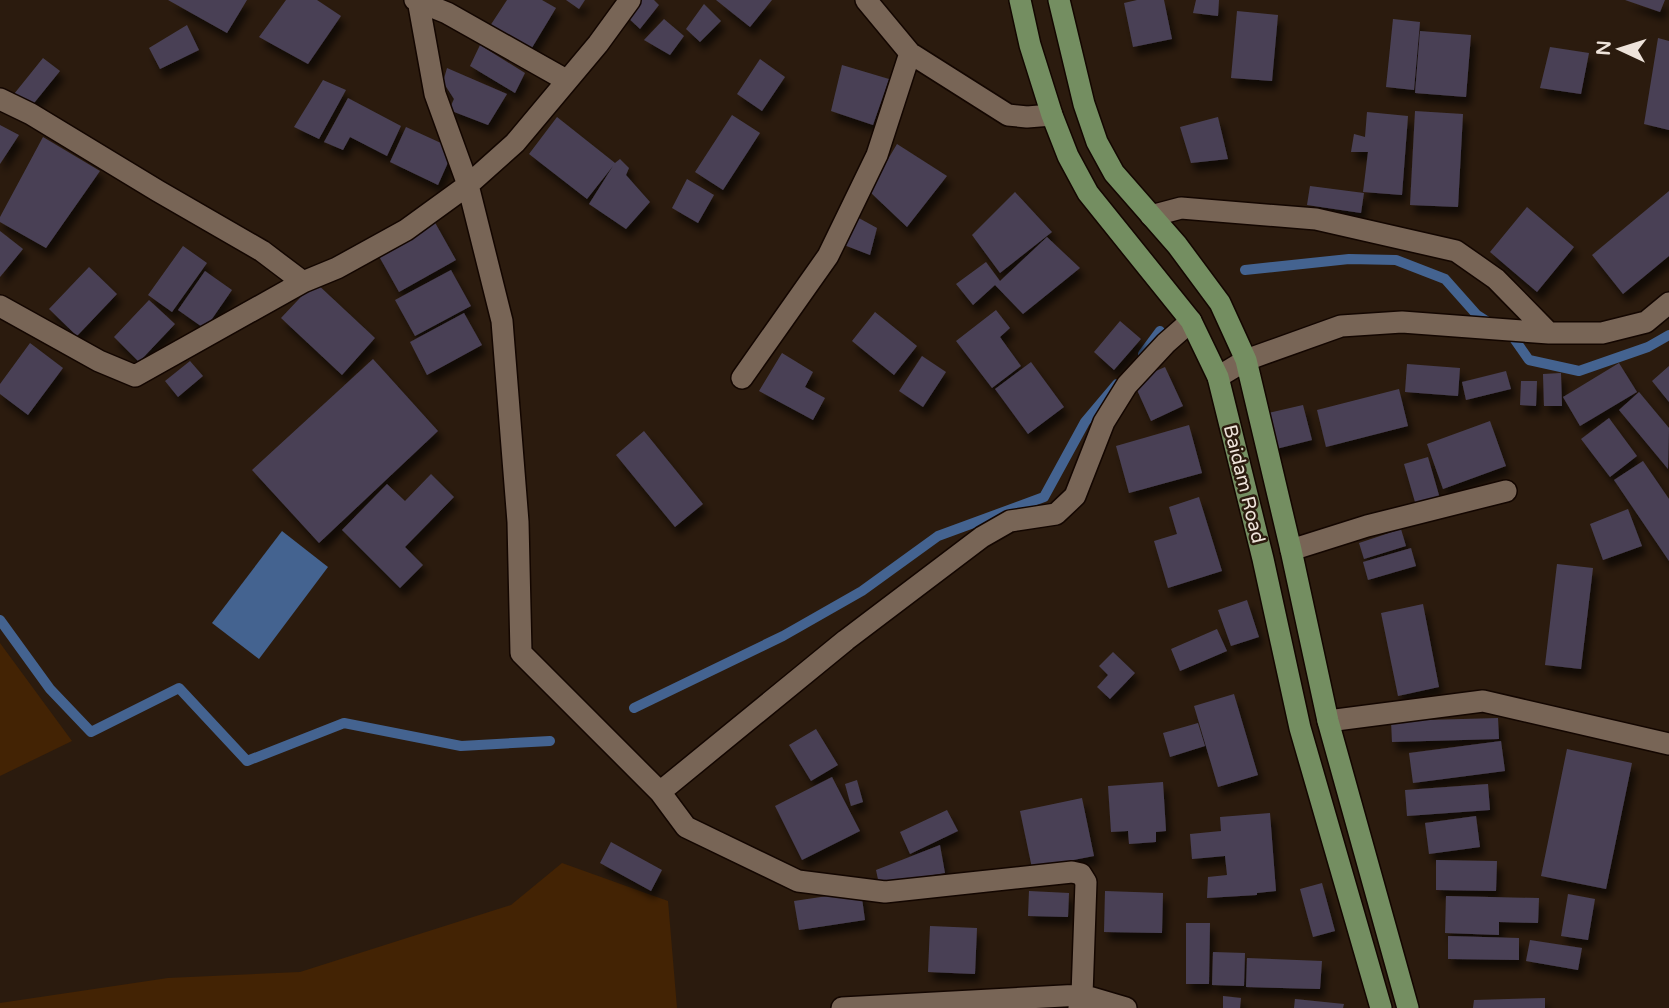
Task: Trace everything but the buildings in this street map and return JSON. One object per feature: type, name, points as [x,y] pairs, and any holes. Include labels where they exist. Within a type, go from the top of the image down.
[{"type":"main road","name":"Baidam Road","points":[[1020,0],[1030,45],[1068,156],[1088,193],[1191,321],[1218,377],[1263,559],[1300,728],[1381,1008]]},
{"type":"main road","name":"Baidam Road","points":[[1059,0],[1084,104],[1097,142],[1114,173],[1177,245],[1220,303],[1246,360],[1292,550],[1328,721],[1408,1008]]},
{"type":"street","points":[[0,306],[99,360],[135,376],[303,282],[337,268],[406,230],[468,185],[515,143],[598,44],[630,0]]},
{"type":"street","points":[[866,0],[910,53],[1008,115],[1052,115]]},
{"type":"street","points":[[417,1],[447,13],[566,80]]},
{"type":"street","points":[[417,1],[435,93],[468,185],[502,321],[518,523],[521,653],[660,792],[686,827],[798,881],[886,892],[1072,872],[1081,874],[1086,882],[1081,1002]]},
{"type":"street","points":[[742,378],[828,257],[877,155],[910,53]]},
{"type":"street","points":[[0,99],[31,114],[262,251],[303,282]]},
{"type":"street","points":[[1151,216],[1181,208],[1316,219],[1456,251],[1496,278],[1549,333]]},
{"type":"street","points":[[1218,377],[1246,360],[1341,326],[1402,322],[1549,333],[1602,333],[1646,322],[1669,303]]},
{"type":"street","points":[[660,792],[846,640],[982,537],[1010,521],[1056,514],[1076,496],[1104,422],[1127,385],[1166,343],[1191,321]]},
{"type":"street","points":[[1292,550],[1367,526],[1506,491]]},
{"type":"street","points":[[1328,721],[1483,701],[1669,744]]},
{"type":"street","points":[[842,1008],[1081,1002],[1126,1008]]},
{"type":"shaded area","points":[[0,643],[72,741],[0,776]]},
{"type":"shaded area","points":[[562,863],[668,901],[677,1008],[0,1008],[0,1003],[168,978],[300,972],[511,905]]},
{"type":"water","points":[[282,531],[328,567],[259,659],[212,623]]},
{"type":"waterway","points":[[1245,270],[1349,259],[1396,260],[1445,279],[1477,315],[1491,324]]},
{"type":"waterway","points":[[1508,330],[1529,360],[1579,371],[1648,347],[1669,335]]},
{"type":"waterway","points":[[1143,354],[1160,331]]},
{"type":"waterway","points":[[634,708],[783,636],[862,591],[938,536],[1044,497],[1085,422],[1117,384]]},
{"type":"waterway","points":[[0,620],[50,689],[91,732],[179,688],[247,761],[344,723],[461,746],[550,741]]}]
